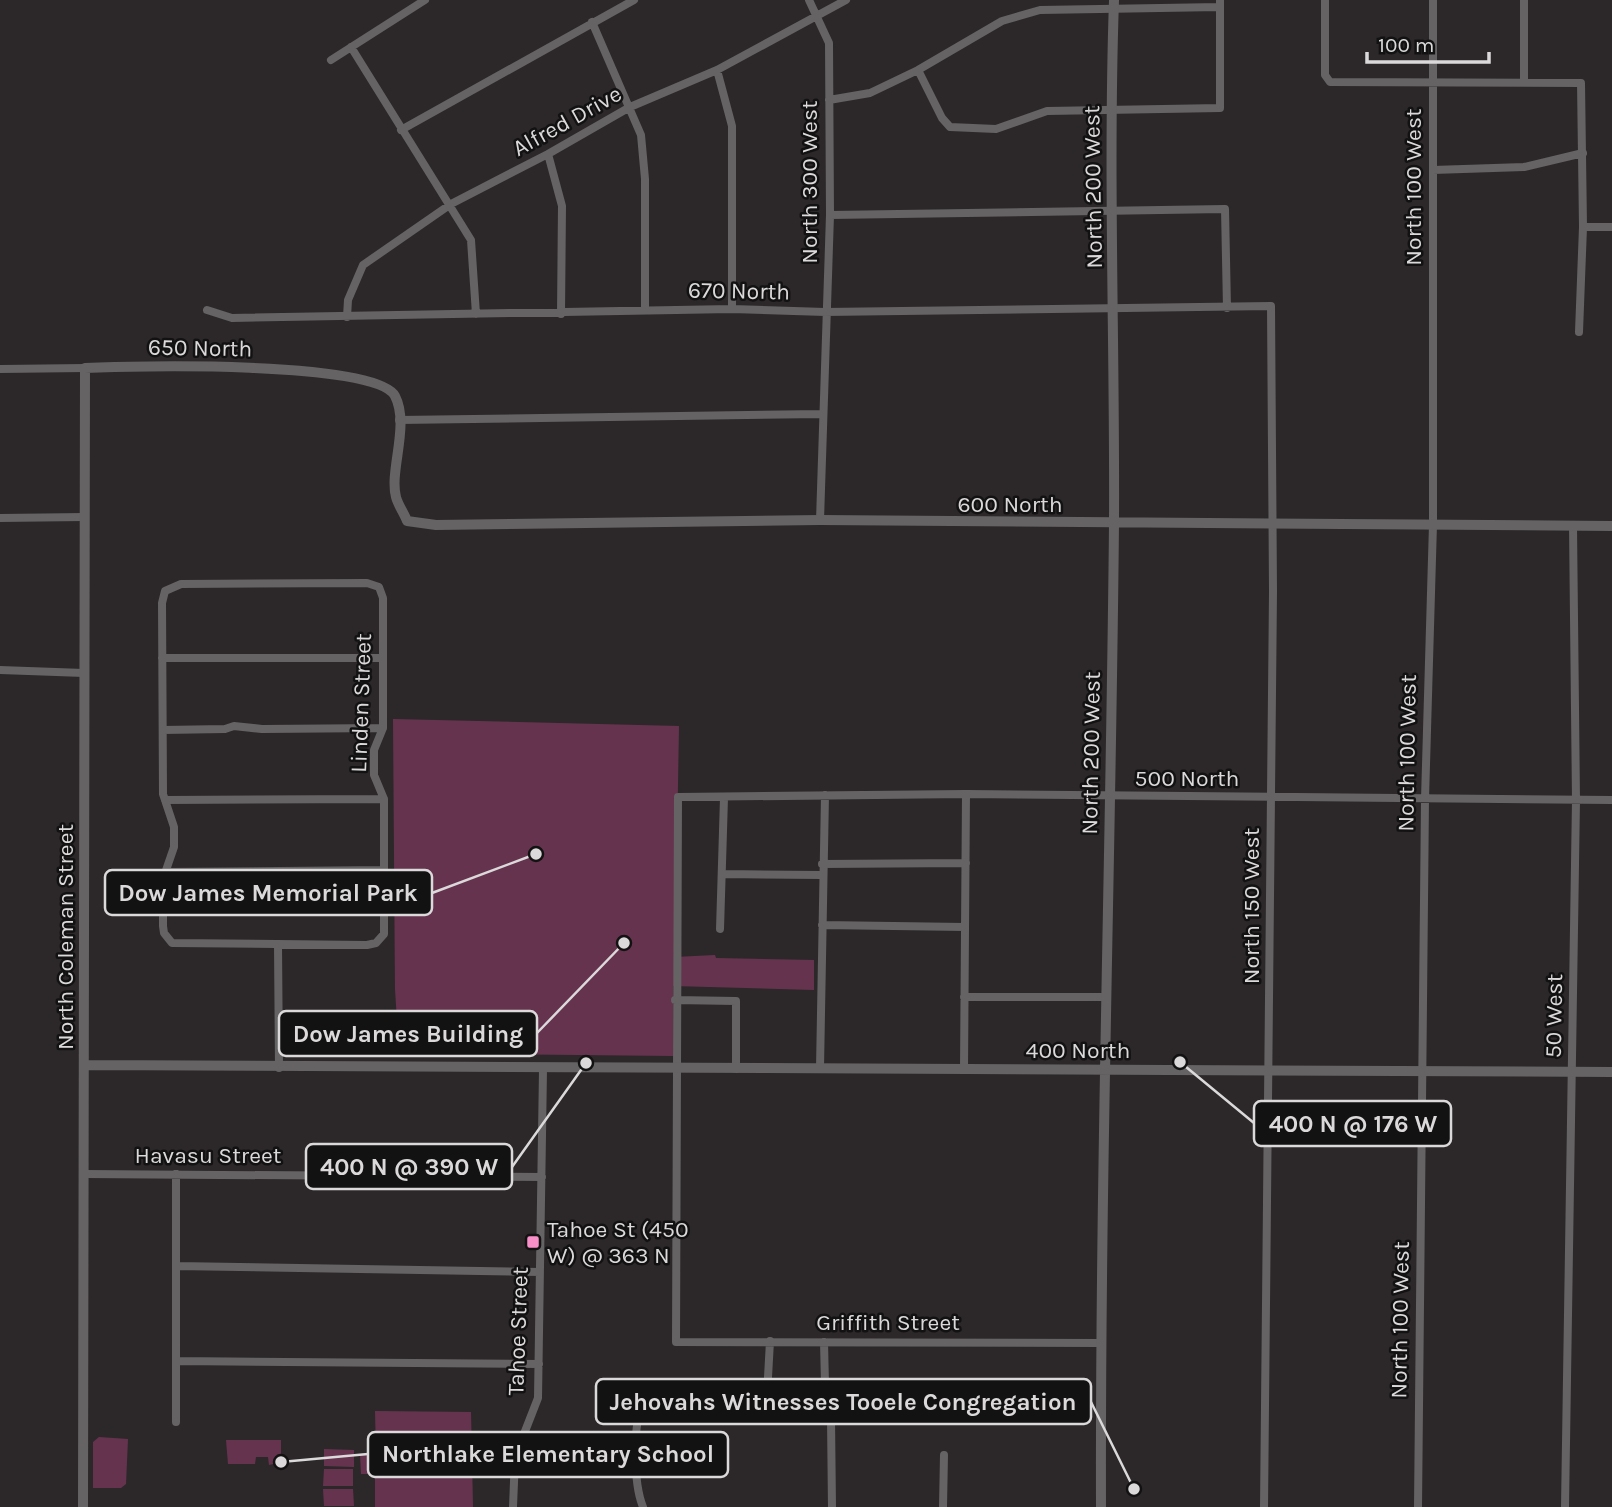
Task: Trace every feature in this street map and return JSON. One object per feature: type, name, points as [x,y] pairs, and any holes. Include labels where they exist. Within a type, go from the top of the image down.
[{"type":"street","points":[[331,60],[425,0]]},
{"type":"street","points":[[401,130],[634,0]]},
{"type":"street","name":"North 300 West","points":[[809,0],[829,43],[830,215],[821,414],[820,520]]},
{"type":"street","name":"Alfred Drive","points":[[347,317],[348,300],[363,265],[451,204],[548,154],[630,107],[717,70],[846,0]]},
{"type":"street","points":[[1325,0],[1325,75],[1330,82],[1581,83],[1583,227],[1579,332]]},
{"type":"street","name":"North 100 West","points":[[1418,1507],[1425,799],[1433,524],[1433,0]]},
{"type":"street","points":[[1524,0],[1524,81]]},
{"type":"street","points":[[829,100],[870,93],[918,70],[1002,21],[1040,10],[1114,5],[1220,4],[1220,108],[1047,111],[996,128],[950,127],[942,118],[918,70]]},
{"type":"street","name":"North 200 West","points":[[1101,1507],[1101,1343],[1114,523],[1113,211],[1109,155],[1114,5]]},
{"type":"street","points":[[592,22],[640,135],[645,179],[645,310]]},
{"type":"street","points":[[351,47],[471,240],[476,314]]},
{"type":"street","points":[[717,70],[732,126],[732,309]]},
{"type":"street","points":[[1433,170],[1524,167],[1583,153]]},
{"type":"street","points":[[548,154],[562,206],[561,314]]},
{"type":"street","points":[[830,215],[1225,209],[1227,308]]},
{"type":"street","points":[[1583,227],[1612,227]]},
{"type":"street","name":"670 North","points":[[207,310],[232,318],[561,314],[645,310],[825,312],[1271,306]]},
{"type":"street","name":"North 150 West","points":[[1264,1507],[1269,1071],[1271,306]]},
{"type":"street","name":"650 North","points":[[0,369],[245,366],[380,386],[395,395],[400,419]]},
{"type":"street","name":"North Coleman Street","points":[[83,1507],[85,368]]},
{"type":"street","points":[[400,419],[821,414]]},
{"type":"street","name":"600 North","points":[[400,419],[395,495],[408,521],[436,525],[820,520],[1612,526]]},
{"type":"street","points":[[0,518],[85,517]]},
{"type":"street","name":"50 West","points":[[1565,1507],[1576,800],[1573,526]]},
{"type":"street","name":"Linden Street","points":[[162,658],[162,603],[165,590],[181,584],[367,583],[379,587],[383,598],[383,728],[374,750],[374,775],[384,799],[385,928],[376,943],[180,945],[167,939],[163,926],[166,872]]},
{"type":"street","points":[[383,658],[162,658],[165,800],[174,827],[174,847],[166,872],[384,870]]},
{"type":"street","points":[[0,670],[84,673]]},
{"type":"street","points":[[163,730],[225,729],[234,726],[262,729],[383,728]]},
{"type":"street","points":[[964,1069],[966,794]]},
{"type":"street","name":"500 North","points":[[675,1000],[678,797],[966,794],[1612,800]]},
{"type":"street","points":[[820,1068],[825,795]]},
{"type":"street","points":[[720,929],[724,798]]},
{"type":"street","points":[[165,800],[384,799]]},
{"type":"street","points":[[822,864],[965,863]]},
{"type":"street","points":[[722,874],[822,875]]},
{"type":"street","points":[[822,925],[965,927]]},
{"type":"street","points":[[278,945],[279,1068]]},
{"type":"street","points":[[964,997],[1106,996]]},
{"type":"street","points":[[675,1069],[675,1000],[736,1001],[736,1069]]},
{"type":"street","name":"400 North","points":[[84,1065],[1612,1073]]},
{"type":"street","name":"Tahoe Street","points":[[513,1507],[515,1457],[538,1398],[543,1069]]},
{"type":"street","name":"Griffith Street","points":[[675,1069],[676,1342],[1101,1343]]},
{"type":"street","name":"Havasu Street","points":[[84,1174],[542,1177]]},
{"type":"street","points":[[176,1174],[176,1422]]},
{"type":"street","points":[[176,1266],[540,1272]]},
{"type":"street","points":[[766,1413],[770,1341]]},
{"type":"street","points":[[824,1342],[825,1384],[831,1418],[832,1507]]},
{"type":"street","points":[[177,1361],[539,1364]]},
{"type":"street","points":[[643,1507],[637,1493],[637,1416],[645,1402]]},
{"type":"street","points":[[943,1507],[944,1455]]},
{"type":"street","points":[[476,1458],[515,1457]]},
{"type":"shaded area","points":[[393,719],[679,726],[675,957],[715,955],[716,958],[814,960],[814,990],[673,986],[673,1056],[399,1053],[395,989]]},
{"type":"shaded area","points":[[375,1411],[471,1412],[473,1507],[375,1507],[375,1474],[361,1474],[360,1454],[376,1453]]},
{"type":"shaded area","points":[[99,1437],[128,1439],[126,1484],[121,1488],[93,1488],[93,1442]]},
{"type":"shaded area","points":[[226,1440],[281,1440],[281,1462],[269,1465],[268,1457],[256,1457],[255,1464],[228,1464]]},
{"type":"shaded area","points":[[324,1449],[354,1450],[354,1467],[324,1466]]},
{"type":"shaded area","points":[[324,1469],[353,1469],[353,1486],[323,1486]]},
{"type":"shaded area","points":[[323,1489],[353,1489],[354,1506],[324,1506]]},
{"type":"place","name":"Dow James Memorial Park","points":[[536,854]]},
{"type":"place","name":"Dow James Building","points":[[624,943]]},
{"type":"place","name":"400 N @ 176 W","points":[[1180,1062]]},
{"type":"place","name":"400 N @ 390 W","points":[[586,1063]]},
{"type":"place","name":"Tahoe St (450 W) @ 363 N","points":[[533,1242]]},
{"type":"place","name":"Northlake Elementary School","points":[[281,1462]]},
{"type":"place","name":"Jehovahs Witnesses Tooele Congregation","points":[[1134,1489]]}]
